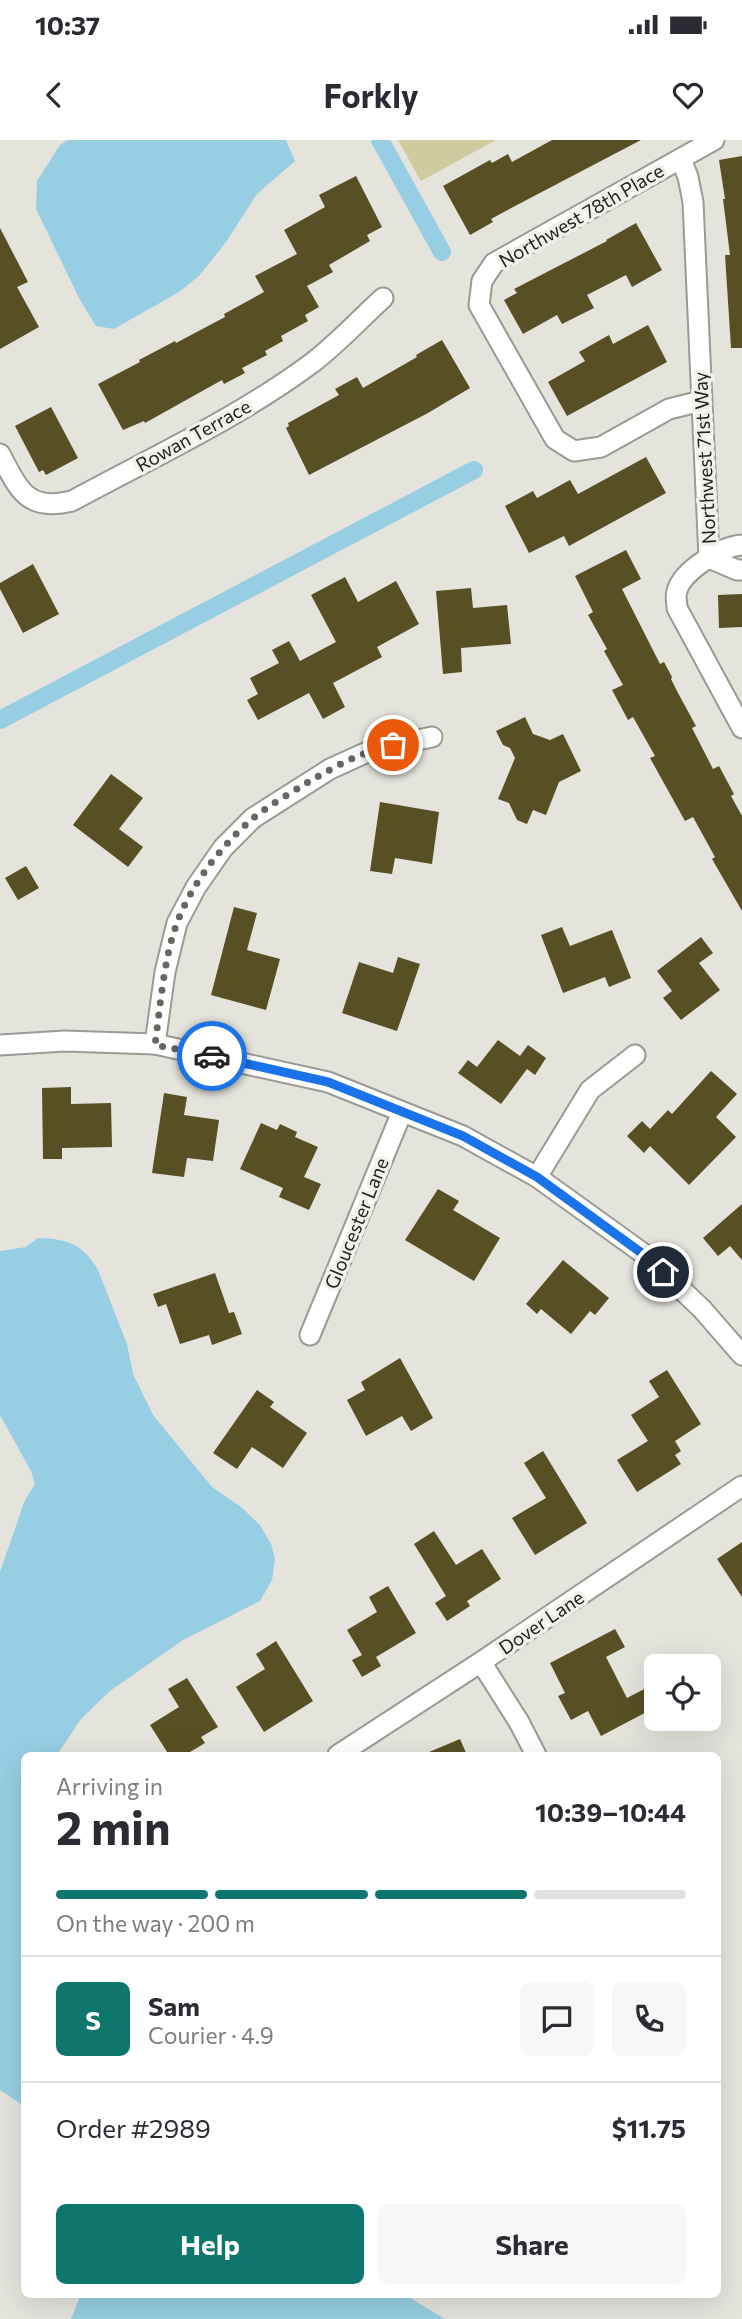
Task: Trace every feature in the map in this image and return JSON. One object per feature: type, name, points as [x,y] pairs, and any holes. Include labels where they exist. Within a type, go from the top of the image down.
[{"type":"street","name":"Northwest 78th Place","points":[[701,401],[669,409],[601,447],[574,451],[555,439],[479,305],[482,281],[494,263],[714,140]]},
{"type":"street","name":"Northwest 71st Way","points":[[681,159],[688,177],[692,202],[709,558],[683,578],[676,593],[677,608],[742,728]]},
{"type":"street","name":"Rowan Terrace","points":[[0,454],[13,479],[27,496],[41,505],[72,501],[271,392],[314,361],[383,298]]},
{"type":"street","points":[[709,558],[734,545],[742,545]]},
{"type":"street","points":[[709,558],[742,570]]},
{"type":"street","points":[[155,1045],[166,972],[177,923],[196,887],[223,848],[253,818],[330,769],[374,749],[432,737]]},
{"type":"street","points":[[0,1045],[65,1041],[155,1045],[328,1082],[463,1136],[537,1177],[643,1254],[702,1309],[742,1355]]},
{"type":"street","points":[[537,1177],[590,1090],[635,1055]]},
{"type":"street","name":"Gloucester Lane","points":[[310,1335],[402,1111]]},
{"type":"street","name":"Dover Lane","points":[[343,1752],[742,1486]]},
{"type":"street","points":[[481,1662],[534,1752]]},
{"type":"shaded area","points":[[398,140],[496,140],[421,181]]},
{"type":"water","points":[[68,140],[286,140],[295,161],[257,194],[226,242],[199,276],[179,292],[114,329],[96,326],[80,300],[36,209],[37,181],[60,145]]},
{"type":"water","points":[[38,1238],[58,1240],[74,1245],[87,1254],[98,1270],[127,1344],[133,1374],[153,1415],[212,1487],[241,1507],[260,1525],[271,1544],[275,1559],[272,1580],[260,1601],[183,1640],[110,1691],[81,1719],[59,1752],[21,1752],[21,2104],[0,2090],[0,1572],[25,1500],[35,1484],[31,1471],[0,1415],[0,1251],[26,1247]]},
{"type":"water","points":[[79,2298],[411,2298],[445,2319],[71,2319]]},
{"type":"building","points":[[552,140],[641,140],[491,219],[493,222],[470,235],[443,186],[490,160],[492,163],[508,154],[512,162]]},
{"type":"building","points":[[742,156],[742,348],[731,348],[725,255],[730,255],[719,160]]},
{"type":"building","points":[[356,176],[382,227],[367,235],[370,241],[329,265],[333,272],[307,286],[319,307],[305,315],[308,321],[281,336],[283,341],[265,351],[267,355],[242,368],[245,373],[224,384],[222,380],[145,423],[144,421],[123,430],[98,384],[175,341],[176,343],[225,317],[224,314],[264,292],[255,276],[297,254],[284,230],[325,207],[319,195]]},
{"type":"building","points":[[636,223],[662,270],[632,287],[626,275],[587,295],[594,308],[562,324],[557,315],[523,334],[504,300],[517,293],[514,289]]},
{"type":"building","points":[[0,228],[28,282],[17,287],[39,327],[0,349]]},
{"type":"building","points":[[648,325],[667,362],[567,416],[548,382],[585,361],[579,352],[609,335],[613,344]]},
{"type":"building","points":[[442,340],[470,388],[309,475],[286,428],[288,423],[339,395],[335,389],[357,377],[363,388]]},
{"type":"building","points":[[51,407],[78,458],[46,475],[43,470],[39,472],[15,426]]},
{"type":"building","points":[[646,457],[666,493],[569,546],[564,536],[529,553],[505,506],[533,491],[537,498],[570,480],[578,494]]},
{"type":"building","points":[[626,550],[641,579],[622,589],[660,664],[664,662],[672,677],[696,726],[692,728],[713,769],[719,766],[742,816],[742,911],[712,859],[715,857],[693,817],[685,821],[650,758],[655,756],[633,717],[628,720],[612,690],[623,685],[588,615],[593,612],[575,576]]},
{"type":"building","points":[[33,564],[59,614],[23,633],[0,589],[0,583]]},
{"type":"building","points":[[345,577],[358,602],[396,581],[419,624],[377,647],[382,657],[333,683],[345,707],[323,719],[309,693],[258,720],[247,700],[258,694],[250,678],[279,663],[272,650],[289,641],[300,661],[336,642],[311,595]]},
{"type":"building","points":[[471,588],[473,608],[507,605],[511,644],[461,648],[462,672],[443,674],[436,591]]},
{"type":"building","points":[[742,594],[742,627],[719,628],[718,595]]},
{"type":"building","points":[[525,717],[533,734],[550,740],[563,734],[581,771],[559,782],[546,815],[533,810],[527,824],[517,820],[509,803],[498,799],[515,758],[510,748],[503,745],[496,731]]},
{"type":"building","points":[[111,774],[143,798],[119,829],[143,847],[128,867],[73,825]]},
{"type":"building","points":[[380,802],[439,812],[432,864],[395,858],[392,874],[370,871]]},
{"type":"building","points":[[26,866],[39,888],[18,900],[5,878]]},
{"type":"building","points":[[234,907],[257,913],[247,950],[280,959],[266,1010],[211,995]]},
{"type":"building","points":[[562,927],[570,946],[612,930],[631,978],[609,987],[605,977],[563,993],[541,935]]},
{"type":"building","points":[[701,937],[713,953],[699,963],[720,990],[681,1020],[663,998],[672,991],[657,971]]},
{"type":"building","points":[[398,957],[420,964],[397,1031],[342,1013],[359,962],[393,973]]},
{"type":"building","points":[[498,1040],[520,1056],[528,1045],[546,1058],[535,1075],[527,1069],[501,1104],[458,1073],[468,1060],[477,1067]]},
{"type":"building","points":[[711,1071],[737,1094],[716,1117],[736,1137],[689,1185],[650,1146],[644,1153],[627,1136],[642,1121],[650,1129],[668,1110],[672,1114]]},
{"type":"building","points":[[71,1087],[71,1104],[111,1103],[112,1147],[62,1148],[62,1159],[43,1159],[42,1088]]},
{"type":"building","points":[[164,1093],[187,1097],[184,1115],[219,1120],[213,1161],[187,1158],[184,1177],[152,1173]]},
{"type":"building","points":[[261,1123],[277,1130],[280,1124],[297,1132],[295,1137],[318,1147],[304,1177],[321,1184],[309,1210],[279,1197],[283,1188],[240,1169]]},
{"type":"building","points":[[438,1189],[459,1201],[453,1210],[500,1238],[474,1281],[405,1240]]},
{"type":"building","points":[[742,1204],[742,1260],[730,1246],[718,1256],[703,1238]]},
{"type":"building","points":[[563,1260],[609,1298],[595,1315],[590,1311],[571,1334],[541,1309],[537,1314],[526,1304]]},
{"type":"building","points":[[215,1273],[229,1313],[234,1312],[242,1334],[212,1345],[209,1335],[180,1344],[166,1304],[158,1307],[153,1294]]},
{"type":"building","points":[[400,1358],[433,1418],[411,1431],[402,1416],[366,1436],[347,1400],[365,1390],[361,1382]]},
{"type":"building","points":[[667,1370],[701,1424],[675,1441],[681,1451],[675,1455],[681,1464],[637,1492],[617,1460],[648,1441],[631,1415],[659,1397],[649,1381]]},
{"type":"building","points":[[257,1390],[274,1402],[270,1407],[307,1433],[283,1468],[252,1447],[237,1469],[213,1453]]},
{"type":"building","points":[[543,1451],[587,1523],[535,1555],[512,1518],[546,1498],[524,1463]]},
{"type":"building","points":[[434,1531],[456,1565],[482,1549],[501,1579],[467,1601],[470,1606],[447,1621],[435,1603],[446,1596],[414,1544]]},
{"type":"building","points":[[742,1542],[742,1597],[717,1559]]},
{"type":"building","points":[[388,1586],[416,1633],[376,1657],[381,1666],[362,1677],[352,1660],[362,1655],[347,1630],[377,1612],[369,1597]]},
{"type":"building","points":[[615,1629],[625,1647],[606,1657],[627,1698],[644,1689],[644,1713],[601,1736],[588,1711],[571,1720],[558,1696],[565,1693],[550,1663]]},
{"type":"building","points":[[276,1641],[313,1701],[264,1732],[236,1687],[265,1669],[256,1654]]},
{"type":"building","points":[[187,1678],[218,1727],[201,1737],[205,1743],[190,1752],[167,1752],[150,1725],[179,1707],[168,1689]]},
{"type":"building","points":[[460,1739],[466,1752],[429,1752]]},
{"type":"waterway","points":[[380,140],[442,252]]},
{"type":"waterway","points":[[0,720],[474,470]]},
{"type":"way so far","points":[[212,1056],[155,1045],[166,972],[177,923],[196,887],[223,848],[253,818],[330,769],[374,749],[393,745]]},
{"type":"route","points":[[212,1056],[328,1082],[463,1136],[537,1177],[643,1254],[663,1272]]}]
